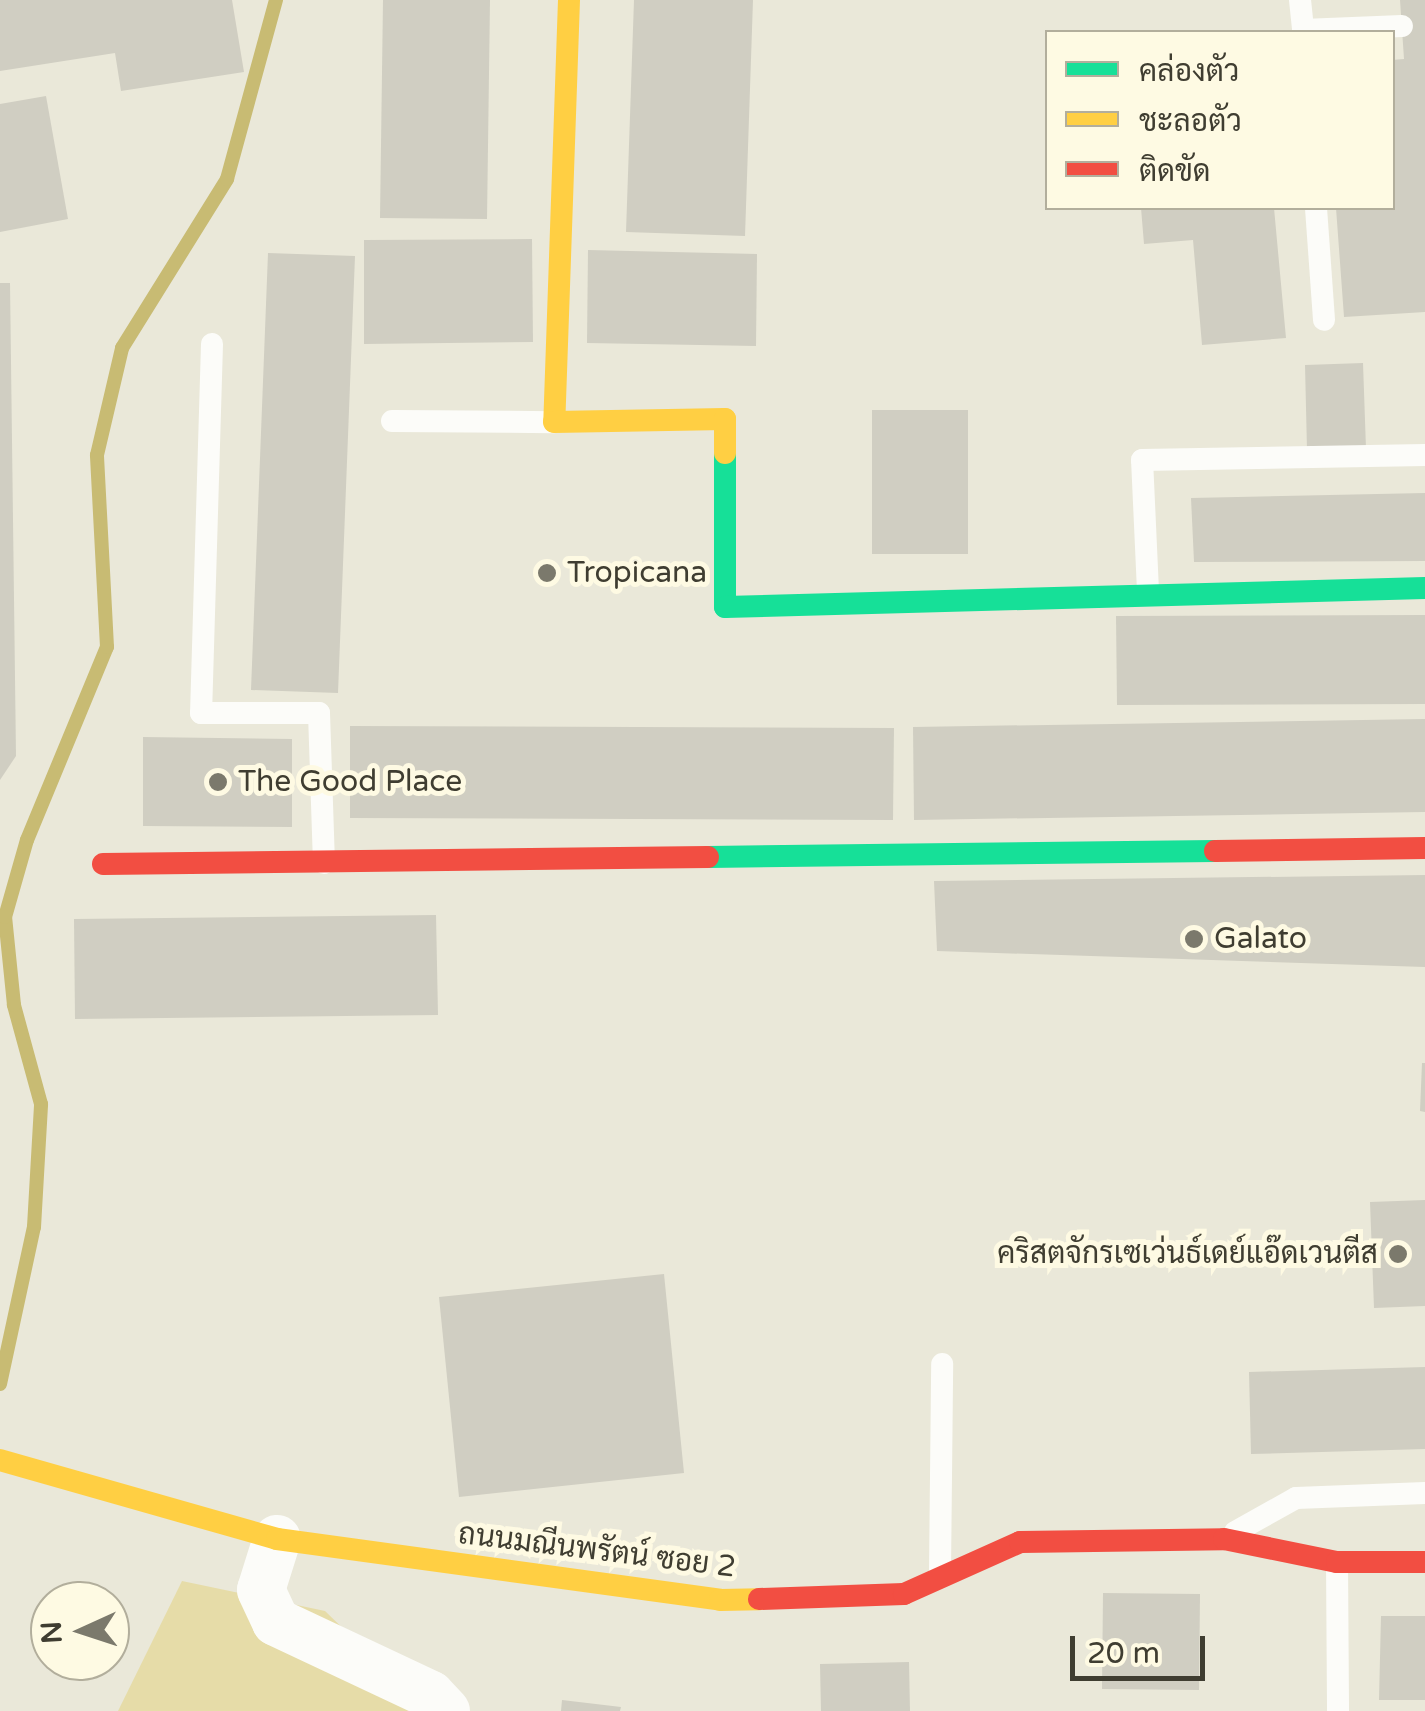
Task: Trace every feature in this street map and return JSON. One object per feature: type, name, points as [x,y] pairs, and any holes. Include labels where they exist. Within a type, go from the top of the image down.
[{"type":"street","points":[[569,0],[554,422],[725,419],[725,607],[1148,591],[1425,588]]},
{"type":"street","points":[[103,864],[1425,848]]},
{"type":"street","name":"ถนนมณีนพรัตน์ ซอย 2","points":[[0,1461],[277,1539],[720,1600],[904,1594],[940,1572],[1020,1542],[1224,1539],[1337,1562],[1425,1562]]},
{"type":"street","points":[[277,1539],[260,1590],[276,1622],[295,1636],[431,1695],[446,1711]]},
{"type":"lane","points":[[1300,0],[1303,30]]},
{"type":"lane","points":[[1323,30],[1402,26]]},
{"type":"lane","points":[[1316,210],[1324,320]]},
{"type":"lane","points":[[212,344],[201,713],[318,713],[324,863]]},
{"type":"lane","points":[[392,422],[554,422]]},
{"type":"lane","points":[[1148,591],[1142,460],[1425,455]]},
{"type":"lane","points":[[940,1572],[942,1364]]},
{"type":"lane","points":[[1224,1539],[1296,1498],[1425,1493]]},
{"type":"lane","points":[[1337,1562],[1338,1711]]},
{"type":"shaded area","points":[[182,1581],[325,1611],[415,1698],[420,1711],[118,1711]]},
{"type":"building","points":[[0,0],[232,0],[244,72],[121,91],[115,53],[0,71]]},
{"type":"building","points":[[383,0],[490,0],[487,219],[380,218]]},
{"type":"building","points":[[634,0],[753,0],[745,236],[626,232]]},
{"type":"building","points":[[1400,0],[1425,0],[1425,312],[1344,317],[1336,210],[1395,210],[1395,60],[1404,59]]},
{"type":"building","points":[[46,96],[68,219],[0,232],[0,104]]},
{"type":"building","points":[[1141,210],[1274,210],[1286,338],[1202,345],[1193,240],[1144,244]]},
{"type":"building","points":[[532,239],[533,342],[364,344],[364,240]]},
{"type":"building","points":[[588,250],[757,254],[756,346],[587,343]]},
{"type":"building","points":[[268,253],[355,256],[338,693],[251,690]]},
{"type":"building","points":[[0,283],[10,283],[16,756],[0,780]]},
{"type":"building","points":[[1363,363],[1366,449],[1307,450],[1305,365]]},
{"type":"building","points":[[872,410],[968,410],[968,554],[872,554]]},
{"type":"building","points":[[1425,493],[1425,561],[1194,562],[1191,498]]},
{"type":"building","points":[[1425,615],[1425,704],[1117,705],[1116,616]]},
{"type":"building","points":[[1425,719],[1425,812],[914,820],[913,727]]},
{"type":"building","points":[[350,726],[894,728],[893,820],[350,818]]},
{"type":"building","name":"The Good Place","points":[[143,737],[292,739],[292,827],[143,826]]},
{"type":"building","points":[[1425,875],[1425,967],[937,951],[934,881]]},
{"type":"building","points":[[436,915],[438,1015],[75,1019],[74,919]]},
{"type":"building","points":[[1425,1063],[1425,1112],[1420,1111]]},
{"type":"building","name":"คริสตจักรเซเว่นธ์เดย์แอ๊ดเวนตีส","points":[[1425,1200],[1425,1306],[1374,1308],[1370,1202]]},
{"type":"building","points":[[664,1274],[684,1473],[459,1497],[439,1297]]},
{"type":"building","points":[[1425,1367],[1425,1449],[1251,1454],[1249,1372]]},
{"type":"building","points":[[1103,1593],[1200,1594],[1199,1690],[1102,1689]]},
{"type":"building","points":[[1381,1616],[1425,1616],[1425,1700],[1379,1700]]},
{"type":"building","points":[[909,1662],[910,1711],[821,1711],[820,1664]]},
{"type":"building","points":[[562,1700],[621,1707],[620,1711],[561,1711]]},
{"type":"waterway","points":[[0,1384],[34,1227],[41,1104],[14,1005],[5,917],[27,840],[107,647],[97,455],[122,348],[227,179],[276,0]]},
{"type":"traffic: fast","points":[[725,453],[725,607],[1425,588]]},
{"type":"traffic: fast","points":[[708,857],[1215,851]]},
{"type":"traffic: slow","points":[[569,0],[554,422],[725,419],[725,453]]},
{"type":"traffic: slow","points":[[0,1460],[277,1539],[720,1600],[759,1599]]},
{"type":"traffic: jam","points":[[1215,851],[1425,848]]},
{"type":"traffic: jam","points":[[103,864],[708,857]]},
{"type":"traffic: jam","points":[[759,1599],[904,1594],[1020,1542],[1224,1539],[1337,1562],[1425,1562]]},
{"type":"place","name":"Tropicana","points":[[547,573]]},
{"type":"place","name":"The Good Place","points":[[218,782]]},
{"type":"place","name":"Galato","points":[[1194,939]]},
{"type":"place","name":"คริสตจักรเซเว่นธ์เดย์แอ๊ดเวนตีส","points":[[1398,1254]]}]
